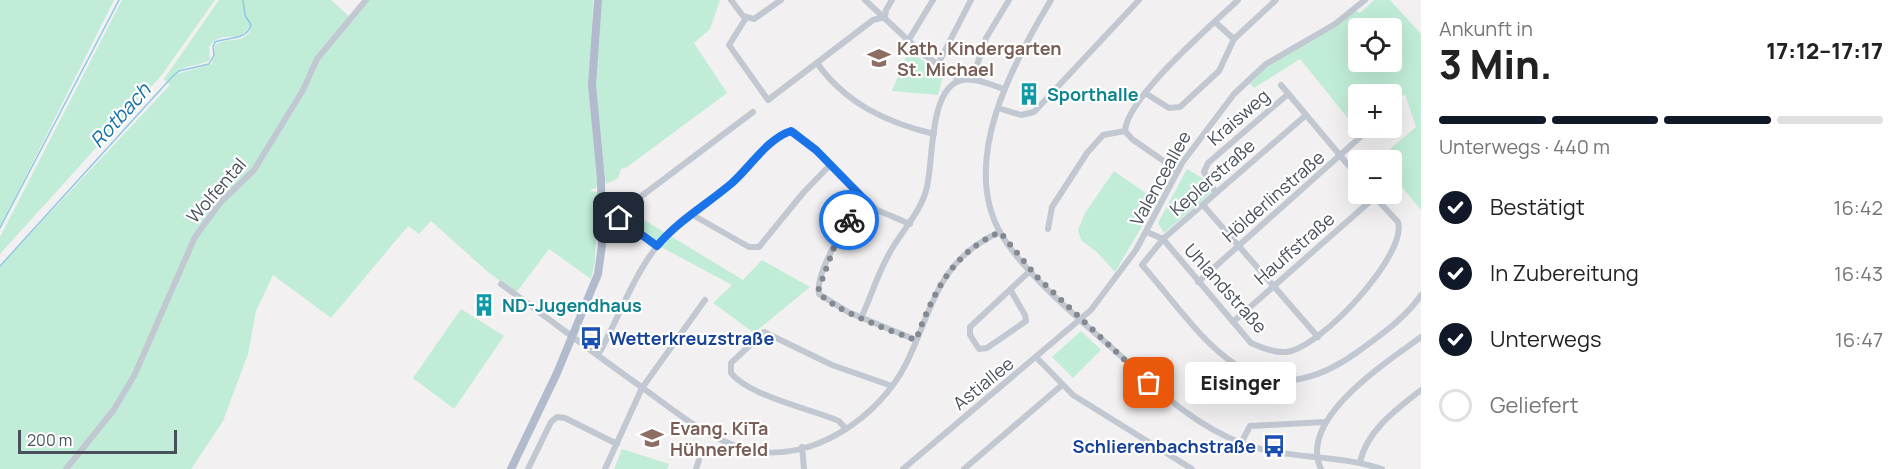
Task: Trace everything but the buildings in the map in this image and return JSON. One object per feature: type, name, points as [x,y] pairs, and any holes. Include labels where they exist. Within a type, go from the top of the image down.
[{"type":"main road","points":[[511,469],[594,288],[602,245],[601,179],[592,85],[598,0]]},
{"type":"street","name":"Wolfental","points":[[66,469],[113,411],[134,376],[195,237],[220,203],[254,170],[294,105],[317,59],[366,0]]},
{"type":"street","points":[[731,0],[746,18]]},
{"type":"street","points":[[746,18],[761,16],[781,0]]},
{"type":"street","points":[[865,0],[876,13],[885,16],[908,41],[960,80],[972,80],[1004,89]]},
{"type":"street","points":[[885,16],[892,0]]},
{"type":"street","points":[[908,41],[933,0]]},
{"type":"street","points":[[938,64],[971,0]]},
{"type":"street","points":[[972,80],[986,38],[1010,0]]},
{"type":"street","points":[[1051,0],[1026,42],[1004,89],[991,131],[987,172],[989,198],[1000,232],[1031,270],[1081,320],[1175,405],[1241,443],[1280,454],[1360,462],[1382,469]]},
{"type":"street","points":[[998,108],[1021,115],[1034,112],[1139,0]]},
{"type":"street","points":[[1178,171],[1132,139],[1125,131],[1126,122],[1145,93],[1238,0]]},
{"type":"street","points":[[1145,93],[1169,108],[1180,107],[1220,70],[1234,39],[1276,0]]},
{"type":"street","name":"Valenceallee","points":[[1081,320],[1115,282],[1147,232],[1178,171],[1201,134],[1233,94],[1266,64],[1335,24],[1365,0]]},
{"type":"street","points":[[746,18],[729,45],[768,100],[873,20],[885,16]]},
{"type":"street","points":[[1215,22],[1234,39]]},
{"type":"street","points":[[817,63],[838,86],[864,108],[895,124],[934,134]]},
{"type":"street","points":[[861,318],[882,267],[920,208],[927,186],[934,134],[946,91],[960,80]]},
{"type":"street","points":[[1281,85],[1287,95],[1348,165]]},
{"type":"street","name":"Kraisweg","points":[[1216,193],[1204,172],[1208,163],[1287,95]]},
{"type":"street","points":[[619,218],[627,207],[753,112]]},
{"type":"street","name":"Keplerstraße","points":[[1305,116],[1163,239],[1142,265],[1226,360],[1249,373],[1272,379],[1304,376],[1344,361],[1406,312],[1421,295]]},
{"type":"street","points":[[1048,229],[1052,207],[1087,153],[1103,135],[1125,131]]},
{"type":"street","points":[[598,355],[619,308],[657,246],[672,229],[731,184],[771,144],[789,132],[797,133],[865,200],[884,213],[910,224]]},
{"type":"street","name":"Hölderlinstraße","points":[[1198,282],[1359,138]]},
{"type":"street","points":[[691,214],[749,247],[759,247],[797,200],[831,164]]},
{"type":"street","points":[[865,200],[836,242],[818,291],[823,297],[861,318],[916,340]]},
{"type":"street","name":"Hauffstraße","points":[[1233,322],[1364,204]]},
{"type":"street","name":"Uhlandstraße","points":[[1147,232],[1163,239],[1251,343],[1270,351],[1286,352],[1301,348],[1318,338],[1349,310],[1368,287],[1398,237],[1398,222],[1382,204]]},
{"type":"street","points":[[1203,205],[1318,338]]},
{"type":"street","points":[[612,208],[619,218],[657,246]]},
{"type":"street","points":[[501,284],[707,433],[731,444],[764,452],[802,447],[846,429],[871,410],[892,386],[916,340],[931,300],[950,269],[972,248],[1000,232]]},
{"type":"street","points":[[1011,291],[1026,321],[987,348],[979,349],[970,335],[970,327],[1031,270]]},
{"type":"street","points":[[605,469],[642,388],[705,300]]},
{"type":"street","name":"Astiallee","points":[[903,469],[1081,320]]},
{"type":"street","points":[[846,429],[839,421],[761,392],[740,381],[731,373],[731,363],[764,332],[832,365],[892,386]]},
{"type":"street","points":[[1321,469],[1316,459],[1324,422],[1342,400],[1421,337]]},
{"type":"street","points":[[1038,358],[1062,385],[1081,401],[1192,469]]},
{"type":"street","points":[[964,469],[1062,385]]},
{"type":"street","points":[[1360,462],[1366,445],[1380,426],[1421,390]]},
{"type":"street","points":[[528,469],[550,422],[557,417],[565,418],[617,444]]},
{"type":"street","points":[[1241,443],[1250,426],[1324,422]]},
{"type":"street","points":[[802,447],[804,469]]},
{"type":"street","points":[[696,469],[699,460]]},
{"type":"green space","points":[[0,0],[114,0],[0,228]]},
{"type":"green space","points":[[122,0],[215,0],[161,76],[0,254],[0,237]]},
{"type":"green space","points":[[219,0],[331,0],[350,17],[327,42],[255,170],[296,106],[318,60],[367,0],[593,0],[590,107],[598,186],[590,191],[597,192],[595,261],[591,279],[549,249],[516,293],[488,272],[431,221],[419,234],[408,226],[331,318],[273,275],[256,311],[248,354],[223,421],[191,469],[0,469],[0,266],[170,85],[164,79]],"holes":[[[249,28],[251,29],[240,39],[215,45],[212,64],[177,74],[183,69],[210,60],[209,47],[216,40],[241,35]]]},
{"type":"green space","points":[[599,0],[720,0],[710,29],[694,43],[727,93],[627,167],[621,169],[618,178],[606,184],[594,78]]},
{"type":"green space","points":[[1374,0],[1390,0],[1421,34],[1421,210],[1402,187],[1402,150],[1389,150],[1416,127],[1405,94],[1402,97],[1402,84],[1348,84],[1348,118],[1300,59],[1254,88],[1250,84],[1268,65],[1356,11],[1360,13]]},
{"type":"green space","points":[[909,50],[943,76],[938,95],[892,91]]},
{"type":"green space","points":[[1187,169],[1204,179],[1213,191],[1164,233],[1158,223]]},
{"type":"green space","points":[[1114,171],[1157,201],[1115,272],[1098,253],[1081,240],[1078,230],[1085,213]]},
{"type":"green space","points":[[626,209],[743,280],[762,260],[810,287],[754,333],[713,303],[732,285],[648,240],[614,212]]},
{"type":"green space","points":[[461,309],[504,336],[454,409],[413,378]]},
{"type":"green space","points":[[1081,331],[1101,350],[1073,378],[1052,357]]},
{"type":"green space","points":[[622,449],[669,464],[667,469],[614,469]]},
{"type":"waterway","points":[[0,228],[119,0]]},
{"type":"waterway","name":"Rotbach","points":[[0,266],[172,77],[179,71],[209,64],[214,55],[215,42],[241,36],[249,30],[251,25],[245,15],[243,0]]},
{"type":"way so far","points":[[849,220],[836,242],[818,291],[823,297],[848,312],[916,340],[931,300],[950,269],[981,241],[1000,232],[1008,245],[1036,276],[1149,383]]},
{"type":"place","name":"Kath. Kindergarten St. Michael","points":[[879,58]]},
{"type":"place","name":"Sporthalle","points":[[1029,94]]},
{"type":"place","name":"ND-Jugendhaus","points":[[484,305]]},
{"type":"place","name":"Wetterkreuzstraße","points":[[591,338]]},
{"type":"place","name":"Eisinger","points":[[1149,383]]},
{"type":"place","name":"Evang. KiTa Hühnerfeld","points":[[652,438]]},
{"type":"place","name":"Schlierenbachstraße","points":[[1274,446]]},
{"type":"route","points":[[619,218],[657,246],[682,220],[731,184],[771,144],[791,131],[797,133],[816,150],[865,200],[849,220]]}]
